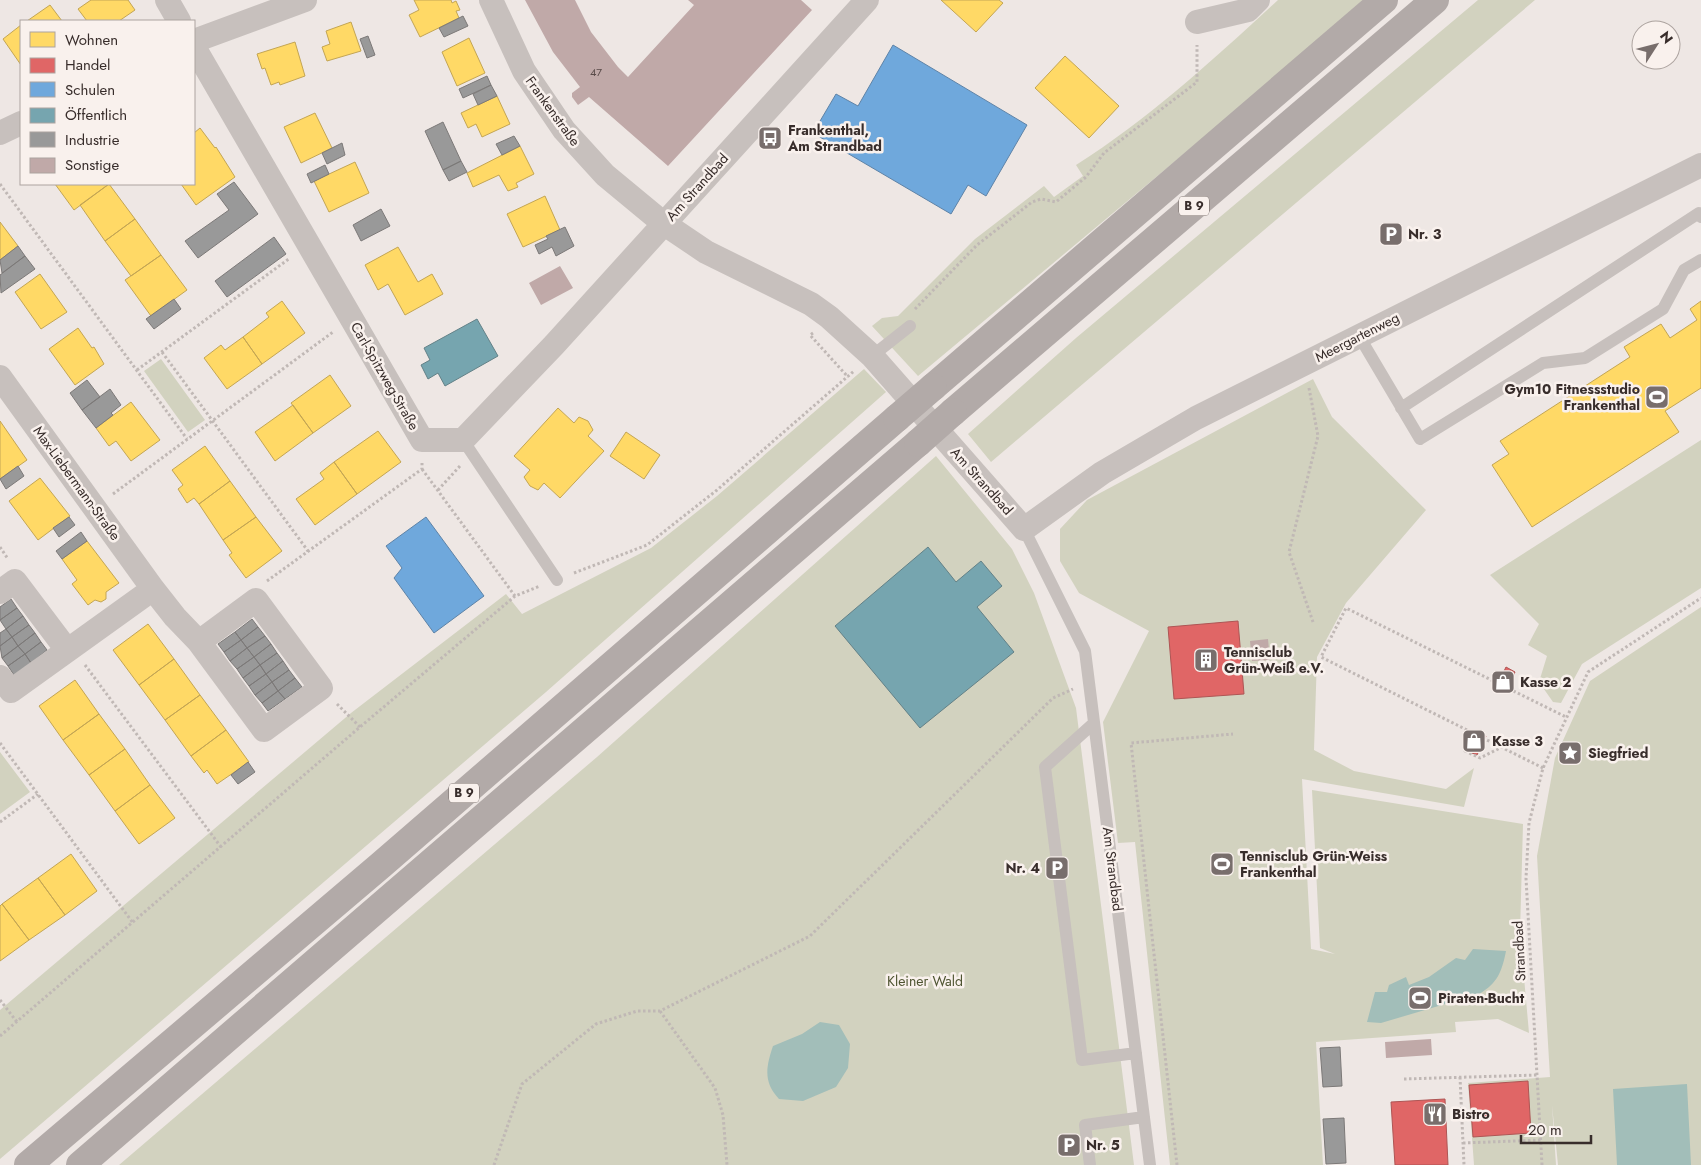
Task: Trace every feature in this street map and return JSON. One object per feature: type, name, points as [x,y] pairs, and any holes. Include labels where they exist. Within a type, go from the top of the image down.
[{"type":"highway","name":"B 9","points":[[28,1165],[359,884],[897,418],[1384,0]]},
{"type":"highway","name":"B 9","points":[[80,1165],[1435,0]]},
{"type":"street","points":[[167,0],[178,20]]},
{"type":"street","points":[[195,41],[305,0]]},
{"type":"street","name":"Frankenstraße","points":[[491,0],[524,71],[564,130],[605,175],[663,222]]},
{"type":"street","name":"Am Strandbad","points":[[867,0],[663,222],[706,252],[811,304],[872,356],[1024,529]]},
{"type":"street","points":[[1197,22],[1248,10],[1258,0]]},
{"type":"street","name":"Carl-Spitzweg-Straße","points":[[195,49],[422,440],[463,440]]},
{"type":"street","points":[[0,133],[20,123]]},
{"type":"street","name":"Meergartenweg","points":[[1024,529],[1102,473],[1196,418],[1701,165]]},
{"type":"street","points":[[463,440],[554,345],[663,222]]},
{"type":"street","name":"Max-Liebermann-Straße","points":[[0,377],[153,589],[175,617],[199,642],[264,730],[321,688]]},
{"type":"street","points":[[0,592],[15,581],[69,649]]},
{"type":"street","points":[[0,677],[11,692],[153,589]]},
{"type":"street","points":[[199,642],[256,600],[321,688]]},
{"type":"lane","points":[[1401,408],[1699,214],[1701,217]]},
{"type":"lane","points":[[1359,336],[1420,439],[1543,363],[1585,358],[1663,309],[1684,270],[1701,260]]},
{"type":"lane","points":[[872,356],[910,326]]},
{"type":"lane","points":[[463,440],[557,580]]},
{"type":"lane","name":"Am Strandbad","points":[[1024,529],[1085,651],[1150,1165]]},
{"type":"lane","points":[[1094,723],[1045,767],[1082,1060],[1136,1053]]},
{"type":"lane","points":[[1090,1165],[1085,1125],[1144,1117]]},
{"type":"path","points":[[910,326],[915,310],[977,245],[1032,202],[1041,199],[1056,202],[1086,177],[1104,153],[1197,82],[1197,22]]},
{"type":"path","points":[[0,184],[187,439]]},
{"type":"path","points":[[137,370],[308,245]]},
{"type":"path","points":[[95,508],[352,318]]},
{"type":"path","points":[[162,352],[308,551]]},
{"type":"path","points":[[1300,366],[1308,383],[1318,436],[1289,552],[1313,622]]},
{"type":"path","points":[[0,1036],[515,596],[647,545],[717,490],[848,377]]},
{"type":"path","points":[[422,440],[422,469],[515,596]]},
{"type":"path","points":[[438,490],[460,465],[463,440]]},
{"type":"path","points":[[256,600],[262,584],[422,469]]},
{"type":"path","name":"Strandbad","points":[[1542,1165],[1526,878],[1529,823],[1543,768],[1588,672],[1701,598]]},
{"type":"path","points":[[1543,768],[1321,657],[1346,608],[1566,717]]},
{"type":"path","points":[[69,649],[220,847]]},
{"type":"path","points":[[494,1165],[522,1084],[596,1024],[637,1011],[660,1011],[810,936],[1053,698],[1089,682]]},
{"type":"path","points":[[321,688],[360,727]]},
{"type":"path","points":[[1468,731],[1465,751],[1472,756],[1480,758],[1502,747]]},
{"type":"path","points":[[1177,1165],[1132,743],[1233,734]]},
{"type":"path","points":[[0,743],[133,923]]},
{"type":"path","points":[[0,822],[38,794]]},
{"type":"path","points":[[0,1000],[17,1022]]},
{"type":"path","points":[[660,1011],[715,1088],[723,1115],[727,1165]]},
{"type":"path","points":[[1404,1079],[1537,1075]]},
{"type":"path","points":[[1460,1077],[1464,1165]]},
{"type":"path","points":[[1463,1143],[1541,1140]]},
{"type":"green space","points":[[1278,0],[1364,0],[1240,107],[918,376],[872,326],[882,318],[898,316],[975,239],[1044,186],[1054,197],[1083,176],[1076,165],[1155,108]]},
{"type":"green space","points":[[1478,0],[1535,0],[991,462],[968,434],[1076,338]]},
{"type":"green space","points":[[161,359],[205,420],[188,432],[144,371]]},
{"type":"green space","points":[[864,369],[886,392],[546,692],[0,1159],[0,1010],[351,713],[506,594],[522,614],[651,548],[717,496]]},
{"type":"green space","points":[[1313,379],[1332,417],[1426,510],[1346,603],[1317,657],[1314,750],[1354,771],[1446,789],[1474,768],[1464,807],[1302,779],[1311,949],[1335,954],[1320,948],[1312,790],[1523,824],[1520,933],[1529,1033],[1498,1019],[1455,1022],[1456,1032],[1316,1042],[1323,1165],[1170,1165],[1135,842],[1118,843],[1103,722],[1149,631],[1079,593],[1060,561],[1060,529],[1087,500]]},
{"type":"green space","points":[[1701,440],[1701,588],[1582,664],[1561,703],[1553,702],[1539,682],[1547,656],[1528,645],[1539,624],[1490,575]]},
{"type":"green space","name":"Kleiner Wald","points":[[936,456],[1012,549],[1034,593],[1076,708],[1134,1165],[119,1165],[597,757]]},
{"type":"green space","points":[[1701,607],[1701,1165],[1558,1165],[1552,1105],[1556,1165],[1474,1165],[1468,1083],[1550,1077],[1537,856],[1555,758],[1590,681]]},
{"type":"green space","points":[[0,752],[30,792],[0,814]]},
{"type":"water","points":[[1473,949],[1506,951],[1498,976],[1485,990],[1479,994],[1381,1023],[1367,1022],[1375,992],[1387,992],[1389,985],[1406,977],[1409,985],[1429,977],[1456,958],[1465,960]]},
{"type":"water","points":[[820,1022],[839,1025],[850,1044],[848,1068],[836,1087],[803,1101],[779,1099],[770,1087],[767,1074],[773,1046],[802,1034]]},
{"type":"water","points":[[1687,1084],[1691,1165],[1617,1165],[1613,1089]]},
{"type":"building: Wohnen","points":[[91,0],[128,0],[135,10],[120,20],[86,20],[78,9]]},
{"type":"building: Wohnen","points":[[414,0],[451,0],[452,3],[456,1],[460,10],[456,11],[459,18],[420,37],[409,15],[419,10]]},
{"type":"building: Wohnen","points":[[941,0],[999,0],[1003,3],[976,32]]},
{"type":"building: Wohnen","points":[[50,5],[61,20],[28,20]]},
{"type":"building: Wohnen","points":[[351,22],[361,51],[327,61],[322,47],[330,44],[326,31]]},
{"type":"building: Wohnen","points":[[20,26],[20,64],[3,39]]},
{"type":"building: Wohnen","points":[[469,38],[485,73],[457,86],[442,52]]},
{"type":"building: Wohnen","points":[[295,42],[305,76],[280,85],[279,82],[271,85],[265,68],[262,69],[257,54]]},
{"type":"building: Wohnen","points":[[1065,56],[1119,106],[1089,138],[1035,88]]},
{"type":"building: Wohnen","points":[[497,96],[510,124],[482,137],[476,124],[468,128],[461,113]]},
{"type":"building: Wohnen","points":[[315,113],[332,148],[301,163],[284,127]]},
{"type":"building: Wohnen","points":[[200,128],[216,147],[235,177],[196,205],[182,185],[195,185],[195,132]]},
{"type":"building: Wohnen","points":[[520,146],[534,174],[516,183],[518,187],[508,191],[499,175],[473,187],[467,173]]},
{"type":"building: Wohnen","points":[[355,162],[369,193],[329,212],[314,181]]},
{"type":"building: Wohnen","points":[[56,185],[108,185],[74,210]]},
{"type":"building: Wohnen","points":[[110,185],[135,219],[105,241],[80,205]]},
{"type":"building: Wohnen","points":[[545,196],[560,230],[523,247],[507,214]]},
{"type":"building: Wohnen","points":[[135,219],[161,255],[131,276],[105,241]]},
{"type":"building: Wohnen","points":[[0,222],[18,246],[0,260]]},
{"type":"building: Wohnen","points":[[398,247],[418,282],[432,274],[443,294],[405,315],[388,284],[378,290],[365,265]]},
{"type":"building: Wohnen","points":[[161,255],[187,290],[151,316],[125,280]]},
{"type":"building: Wohnen","points":[[40,274],[67,312],[41,329],[15,292]]},
{"type":"building: Wohnen","points":[[282,301],[305,333],[262,364],[243,337],[269,317],[266,313]]},
{"type":"building: Wohnen","points":[[1701,301],[1701,388],[1665,411],[1679,432],[1532,527],[1492,465],[1509,454],[1500,441],[1630,357],[1624,347],[1661,324],[1670,338],[1697,320],[1690,309]]},
{"type":"building: Wohnen","points":[[78,328],[92,348],[94,347],[104,364],[75,385],[49,349]]},
{"type":"building: Wohnen","points":[[243,337],[262,364],[227,389],[204,358],[221,345],[225,350]]},
{"type":"building: Wohnen","points":[[330,375],[351,406],[313,433],[291,403]]},
{"type":"building: Wohnen","points":[[131,402],[160,440],[131,461],[116,441],[109,446],[96,428]]},
{"type":"building: Wohnen","points":[[293,405],[313,433],[275,461],[255,432]]},
{"type":"building: Wohnen","points":[[558,408],[574,423],[579,417],[588,421],[593,430],[588,436],[604,451],[560,498],[544,483],[538,490],[530,486],[524,477],[530,470],[514,456]]},
{"type":"building: Wohnen","points":[[0,421],[27,460],[0,479]]},
{"type":"building: Wohnen","points":[[378,431],[401,462],[357,494],[334,462]]},
{"type":"building: Wohnen","points":[[626,432],[660,455],[644,479],[610,456]]},
{"type":"building: Wohnen","points":[[205,446],[230,481],[199,504],[194,498],[187,503],[178,489],[183,485],[172,470]]},
{"type":"building: Wohnen","points":[[334,462],[357,494],[315,525],[296,499],[324,479],[320,473]]},
{"type":"building: Wohnen","points":[[40,478],[70,516],[38,540],[9,501]]},
{"type":"building: Wohnen","points":[[230,481],[256,517],[223,540],[199,504]]},
{"type":"building: Wohnen","points":[[256,517],[282,551],[246,578],[229,555],[232,553],[223,540]]},
{"type":"building: Wohnen","points":[[87,541],[119,583],[106,592],[106,599],[101,602],[95,600],[88,605],[72,584],[77,580],[62,559]]},
{"type":"building: Wohnen","points":[[148,624],[174,659],[139,685],[113,650]]},
{"type":"building: Wohnen","points":[[174,659],[200,695],[165,720],[139,685]]},
{"type":"building: Wohnen","points":[[75,680],[99,714],[63,740],[39,706]]},
{"type":"building: Wohnen","points":[[200,695],[226,730],[191,756],[165,720]]},
{"type":"building: Wohnen","points":[[99,714],[125,749],[89,775],[63,740]]},
{"type":"building: Wohnen","points":[[226,730],[249,762],[217,784],[207,770],[204,773],[191,756]]},
{"type":"building: Wohnen","points":[[125,749],[150,785],[115,811],[89,775]]},
{"type":"building: Wohnen","points":[[150,785],[175,818],[139,844],[115,811]]},
{"type":"building: Wohnen","points":[[71,854],[97,891],[65,915],[38,878]]},
{"type":"building: Wohnen","points":[[38,878],[65,915],[29,940],[2,904]]},
{"type":"building: Wohnen","points":[[2,904],[29,940],[0,961],[0,906]]},
{"type":"building: Handel","name":"Tennisclub Grün-Weiß e.V.","points":[[1238,621],[1244,694],[1174,699],[1168,627]]},
{"type":"building: Handel","points":[[1506,667],[1515,672],[1506,691],[1497,686]]},
{"type":"building: Handel","points":[[1476,731],[1486,736],[1477,755],[1467,751]]},
{"type":"building: Handel","points":[[1528,1081],[1531,1133],[1473,1137],[1469,1085]]},
{"type":"building: Handel","points":[[1445,1099],[1448,1165],[1395,1165],[1391,1102]]},
{"type":"building: Schulen","points":[[893,45],[1027,125],[986,196],[968,185],[951,214],[813,133],[836,94],[858,106]]},
{"type":"building: Schulen","points":[[426,517],[484,596],[434,633],[394,578],[402,568],[386,546]]},
{"type":"building: Öffentlich","points":[[477,319],[498,356],[445,386],[438,373],[428,379],[421,365],[430,360],[424,348]]},
{"type":"building: Öffentlich","points":[[928,547],[956,582],[981,561],[1002,586],[977,607],[1014,652],[920,728],[835,626]]},
{"type":"building: Industrie","points":[[463,16],[468,26],[444,37],[439,28]]},
{"type":"building: Industrie","points":[[368,36],[375,55],[367,58],[360,39]]},
{"type":"building: Industrie","points":[[487,76],[491,85],[463,98],[459,89]]},
{"type":"building: Industrie","points":[[491,85],[497,96],[478,105],[473,94]]},
{"type":"building: Industrie","points":[[443,122],[461,161],[443,170],[425,131]]},
{"type":"building: Industrie","points":[[514,136],[520,146],[502,155],[496,144]]},
{"type":"building: Industrie","points":[[342,143],[345,155],[327,164],[322,153]]},
{"type":"building: Industrie","points":[[461,161],[467,172],[449,181],[443,170]]},
{"type":"building: Industrie","points":[[325,165],[329,174],[311,183],[307,174]]},
{"type":"building: Industrie","points":[[234,182],[258,214],[198,258],[185,241],[229,210],[217,194]]},
{"type":"building: Industrie","points":[[381,209],[390,226],[361,241],[353,225]]},
{"type":"building: Industrie","points":[[565,227],[574,246],[556,256],[552,247],[539,254],[535,245],[548,239],[546,236]]},
{"type":"building: Industrie","points":[[274,237],[286,254],[227,297],[215,281]]},
{"type":"building: Industrie","points":[[18,246],[25,256],[2,273],[0,260]]},
{"type":"building: Industrie","points":[[25,256],[35,269],[1,293],[0,275]]},
{"type":"building: Industrie","points":[[174,299],[181,309],[154,329],[146,319]]},
{"type":"building: Industrie","points":[[87,380],[100,397],[82,410],[70,393]]},
{"type":"building: Industrie","points":[[110,389],[121,405],[111,413],[113,415],[96,428],[82,410]]},
{"type":"building: Industrie","points":[[18,466],[24,476],[6,489],[0,479]]},
{"type":"building: Industrie","points":[[69,517],[75,525],[59,537],[53,528]]},
{"type":"building: Industrie","points":[[81,532],[87,541],[62,559],[56,551]]},
{"type":"building: Industrie","points":[[11,599],[17,608],[0,620],[0,607]]},
{"type":"building: Industrie","points":[[17,608],[23,616],[6,629],[0,620]]},
{"type":"building: Industrie","points":[[23,616],[29,625],[12,637],[6,629]]},
{"type":"building: Industrie","points":[[252,619],[258,627],[241,640],[235,632]]},
{"type":"building: Industrie","points":[[29,625],[35,633],[18,646],[12,637]]},
{"type":"building: Industrie","points":[[258,627],[265,636],[247,648],[241,640]]},
{"type":"building: Industrie","points":[[6,629],[12,637],[0,646],[0,633]]},
{"type":"building: Industrie","points":[[235,632],[241,640],[224,652],[218,644]]},
{"type":"building: Industrie","points":[[35,633],[41,642],[25,654],[18,646]]},
{"type":"building: Industrie","points":[[265,636],[271,644],[254,657],[247,648]]},
{"type":"building: Industrie","points":[[12,637],[18,646],[2,658],[0,646]]},
{"type":"building: Industrie","points":[[241,640],[247,648],[230,661],[224,652]]},
{"type":"building: Industrie","points":[[41,642],[47,650],[31,663],[25,654]]},
{"type":"building: Industrie","points":[[271,644],[277,653],[260,665],[254,657]]},
{"type":"building: Industrie","points":[[18,646],[25,654],[8,666],[2,658]]},
{"type":"building: Industrie","points":[[247,648],[254,657],[237,669],[230,661]]},
{"type":"building: Industrie","points":[[277,653],[283,661],[266,674],[260,665]]},
{"type":"building: Industrie","points":[[25,654],[31,663],[14,675],[8,666]]},
{"type":"building: Industrie","points":[[254,657],[260,665],[243,678],[237,669]]},
{"type":"building: Industrie","points":[[283,661],[289,670],[272,682],[266,674]]},
{"type":"building: Industrie","points":[[260,665],[266,674],[249,686],[243,678]]},
{"type":"building: Industrie","points":[[289,670],[295,678],[278,691],[272,682]]},
{"type":"building: Industrie","points":[[266,674],[272,682],[255,695],[249,686]]},
{"type":"building: Industrie","points":[[295,678],[302,687],[285,699],[278,691]]},
{"type":"building: Industrie","points":[[272,682],[278,691],[262,703],[255,695]]},
{"type":"building: Industrie","points":[[278,691],[285,699],[268,711],[262,703]]},
{"type":"building: Industrie","points":[[248,762],[255,772],[238,784],[231,775]]},
{"type":"building: Industrie","points":[[1340,1047],[1342,1086],[1323,1087],[1320,1048]]},
{"type":"building: Industrie","points":[[1344,1118],[1346,1163],[1326,1164],[1323,1119]]},
{"type":"building: Sonstige","points":[[525,0],[575,0],[591,32],[628,77],[694,5],[688,0],[801,0],[812,10],[668,166],[589,97],[578,105],[572,97],[572,93],[580,87],[553,52]]},
{"type":"building: Sonstige","points":[[560,266],[573,288],[541,305],[529,283]]},
{"type":"building: Sonstige","points":[[1268,639],[1270,660],[1252,661],[1250,641]]},
{"type":"building: Sonstige","points":[[1431,1039],[1432,1055],[1386,1058],[1385,1042]]},
{"type":"place","name":"Frankenthal, Am Strandbad","points":[[770,138]]},
{"type":"place","name":"Nr. 3","points":[[1391,234]]},
{"type":"place","name":"Gym10 Fitnessstudio Frankenthal","points":[[1657,397]]},
{"type":"place","name":"Tennisclub Grün-Weiß e.V.","points":[[1206,660]]},
{"type":"place","name":"Kasse 2","points":[[1503,682]]},
{"type":"place","name":"Kasse 3","points":[[1474,741]]},
{"type":"place","name":"Siegfried","points":[[1570,753]]},
{"type":"place","name":"Tennisclub Grün-Weiss Frankenthal","points":[[1222,864]]},
{"type":"place","name":"Nr. 4","points":[[1057,868]]},
{"type":"place","name":"Piraten-Bucht","points":[[1420,998]]},
{"type":"place","name":"Bistro","points":[[1435,1114]]},
{"type":"place","name":"Nr. 5","points":[[1069,1145]]}]
